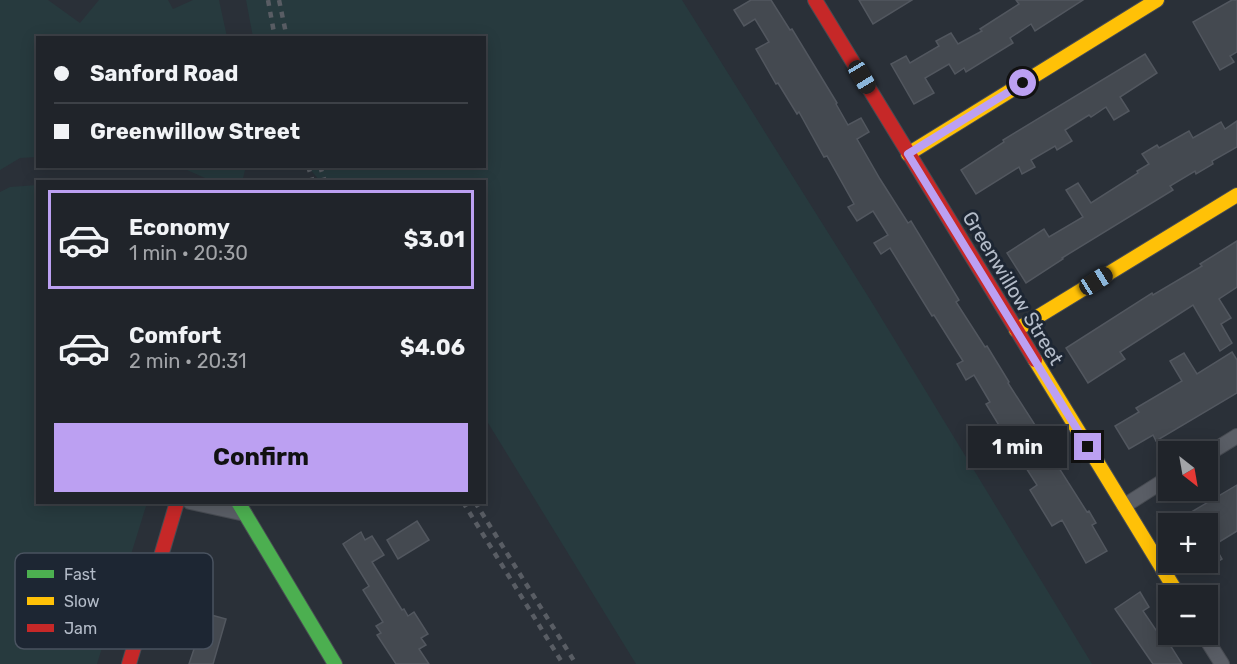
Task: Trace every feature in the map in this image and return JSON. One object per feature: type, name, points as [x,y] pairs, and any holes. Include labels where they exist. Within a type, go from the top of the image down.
[{"type":"street","name":"Greenwillow Street","points":[[815,0],[1172,585]]},
{"type":"street","points":[[908,154],[1157,0]]},
{"type":"street","points":[[1016,330],[1237,195]]},
{"type":"street","points":[[1218,448],[1237,436]]},
{"type":"street","points":[[1124,506],[1158,484]]},
{"type":"street","points":[[162,553],[176,504]]},
{"type":"street","points":[[207,504],[242,508],[334,664]]},
{"type":"street","points":[[1210,645],[1222,664]]},
{"type":"street","points":[[129,664],[133,649]]},
{"type":"green space","points":[[0,0],[48,0],[80,23],[99,0],[168,0],[173,9],[193,0],[219,0],[227,36],[36,36],[36,157],[20,158],[0,170]]},
{"type":"green space","points":[[246,0],[682,0],[871,301],[1092,664],[636,664],[486,420],[486,180],[319,180],[309,168],[486,168],[486,36],[253,36]]},
{"type":"green space","points":[[182,168],[246,168],[242,180],[210,180]]},
{"type":"green space","points":[[36,185],[36,504],[147,504],[131,553],[15,553],[15,649],[102,649],[97,664],[0,664],[0,192],[10,187]]},
{"type":"building","points":[[751,0],[771,0],[790,30],[792,29],[848,125],[861,118],[869,132],[857,139],[908,223],[911,221],[959,300],[956,302],[985,347],[987,346],[1053,453],[1050,454],[1087,512],[1089,511],[1096,523],[1092,525],[1107,551],[1086,563],[1062,520],[1052,526],[1030,490],[1037,485],[1021,460],[1016,463],[1006,448],[1011,445],[986,404],[990,402],[974,375],[966,380],[957,364],[963,361],[890,248],[881,254],[874,243],[888,235],[873,211],[857,221],[848,207],[854,204],[827,156],[824,157],[799,112],[797,114],[778,83],[776,84],[756,49],[769,42],[755,19],[744,26],[734,10]]},
{"type":"building","points":[[859,0],[912,0],[873,24]]},
{"type":"building","points":[[1016,0],[1083,0],[1035,31],[1031,24],[1010,38],[1013,43],[966,72],[964,68],[955,74],[949,64],[925,78],[934,93],[914,104],[891,64],[906,56],[910,63],[939,46],[936,41],[951,33],[958,44],[982,31],[980,29],[1019,4]]},
{"type":"building","points":[[1232,0],[1237,0],[1237,52],[1230,56],[1234,62],[1220,70],[1193,22]]},
{"type":"building","points":[[1145,54],[1157,73],[1120,97],[1129,111],[1114,120],[1106,107],[1091,117],[1089,115],[1065,130],[1072,141],[1057,150],[1055,146],[1031,160],[1035,167],[1022,174],[1019,167],[976,194],[961,170],[1004,142],[1003,140]]},
{"type":"building","points":[[1237,121],[1237,147],[1212,161],[1213,164],[1196,174],[1195,171],[1170,186],[1173,190],[1062,258],[1026,283],[1007,253],[1044,229],[1049,237],[1083,217],[1066,190],[1078,183],[1091,203],[1149,164],[1142,154],[1157,145],[1159,148],[1189,131],[1193,138],[1221,122],[1225,129]]},
{"type":"building","points":[[1237,241],[1237,287],[1219,299],[1231,318],[1221,324],[1232,343],[1220,351],[1193,305],[1120,352],[1125,359],[1088,383],[1066,348],[1152,293],[1153,295],[1202,266],[1200,264]]},
{"type":"building","points":[[1232,352],[1237,360],[1237,393],[1156,441],[1153,435],[1129,449],[1115,426],[1139,412],[1136,408],[1182,381],[1170,361],[1184,353],[1197,374]]},
{"type":"building","points":[[1237,485],[1237,531],[1218,543],[1218,513],[1190,513],[1210,501],[1218,501],[1218,496]]},
{"type":"building","points":[[417,521],[429,540],[398,559],[387,540]]},
{"type":"building","points":[[361,532],[365,540],[372,536],[384,555],[372,562],[402,610],[404,609],[408,616],[414,612],[428,634],[421,638],[426,645],[419,649],[429,664],[396,664],[377,635],[381,633],[376,626],[383,622],[363,590],[369,586],[343,544]]},
{"type":"building","points":[[1140,592],[1149,607],[1143,611],[1158,633],[1158,645],[1170,645],[1182,664],[1153,664],[1115,609]]},
{"type":"building","points":[[213,615],[226,619],[213,664],[189,664],[194,649],[213,649]]},
{"type":"railway","points":[[268,0],[275,36]]},
{"type":"railway","points":[[279,0],[287,36]]},
{"type":"railway","points":[[309,168],[312,180]]},
{"type":"railway","points":[[321,168],[324,180]]},
{"type":"railway","points":[[464,504],[563,664]]},
{"type":"railway","points":[[476,504],[576,664]]},
{"type":"traffic: fast","points":[[239,504],[335,664]]},
{"type":"traffic: slow","points":[[908,154],[1157,0]]},
{"type":"traffic: slow","points":[[1016,330],[1237,195]]},
{"type":"traffic: slow","points":[[1035,360],[1172,585]]},
{"type":"traffic: jam","points":[[815,0],[1035,360]]},
{"type":"traffic: jam","points":[[162,553],[176,504]]},
{"type":"traffic: jam","points":[[129,664],[133,649]]},
{"type":"route","points":[[1023,83],[908,154],[1088,447]]}]
